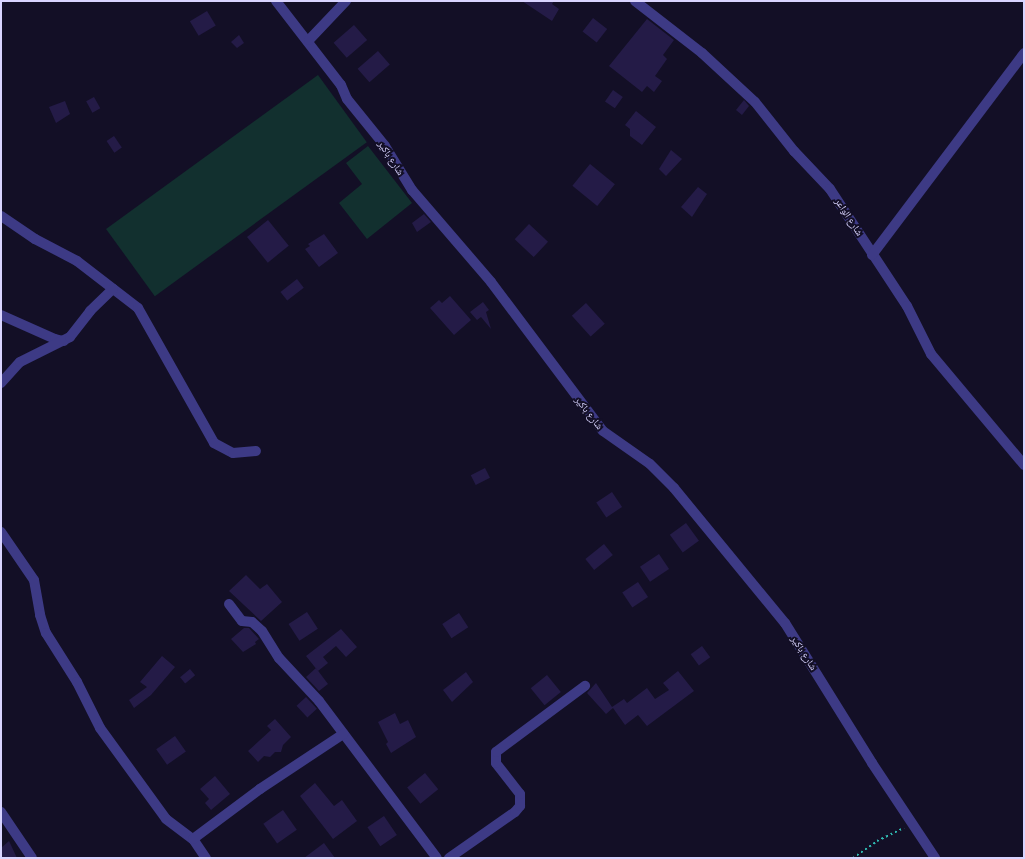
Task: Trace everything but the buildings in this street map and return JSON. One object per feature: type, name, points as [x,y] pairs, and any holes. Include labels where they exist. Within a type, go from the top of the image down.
[{"type":"street","name":"شارع باكير","points":[[276,1],[310,39],[342,85],[347,99],[385,146],[412,190],[495,288],[603,431],[650,464],[674,488],[785,623],[872,763],[914,824],[935,858]]},
{"type":"street","points":[[310,39],[346,1]]},
{"type":"street","name":"شارع الواعر","points":[[635,1],[702,52],[754,102],[794,151],[830,189],[907,306],[931,354],[1024,465]]},
{"type":"street","points":[[872,255],[1024,53]]},
{"type":"street","points":[[1,216],[35,239],[77,261],[144,316],[214,443],[233,453],[256,451]]},
{"type":"street","points":[[1,383],[20,362],[70,337],[90,311],[113,289]]},
{"type":"street","points":[[1,315],[54,339],[64,341]]},
{"type":"street","points":[[1,532],[34,580],[40,615],[46,633],[77,682],[100,728],[166,819],[193,839],[206,858]]},
{"type":"street","points":[[229,604],[242,621],[252,622],[262,632],[279,658],[319,701],[342,734],[437,858]]},
{"type":"street","points":[[449,858],[515,812],[520,806],[520,794],[496,763],[496,752],[585,686]]},
{"type":"street","points":[[193,839],[260,790],[342,734]]},
{"type":"street","points":[[1,812],[32,858]]},
{"type":"path","points":[[853,858],[877,841],[914,824]]},
{"type":"green space","points":[[318,75],[367,142],[155,296],[106,229]]},
{"type":"green space","points":[[368,146],[412,203],[367,239],[339,203],[362,184],[346,163]]}]
